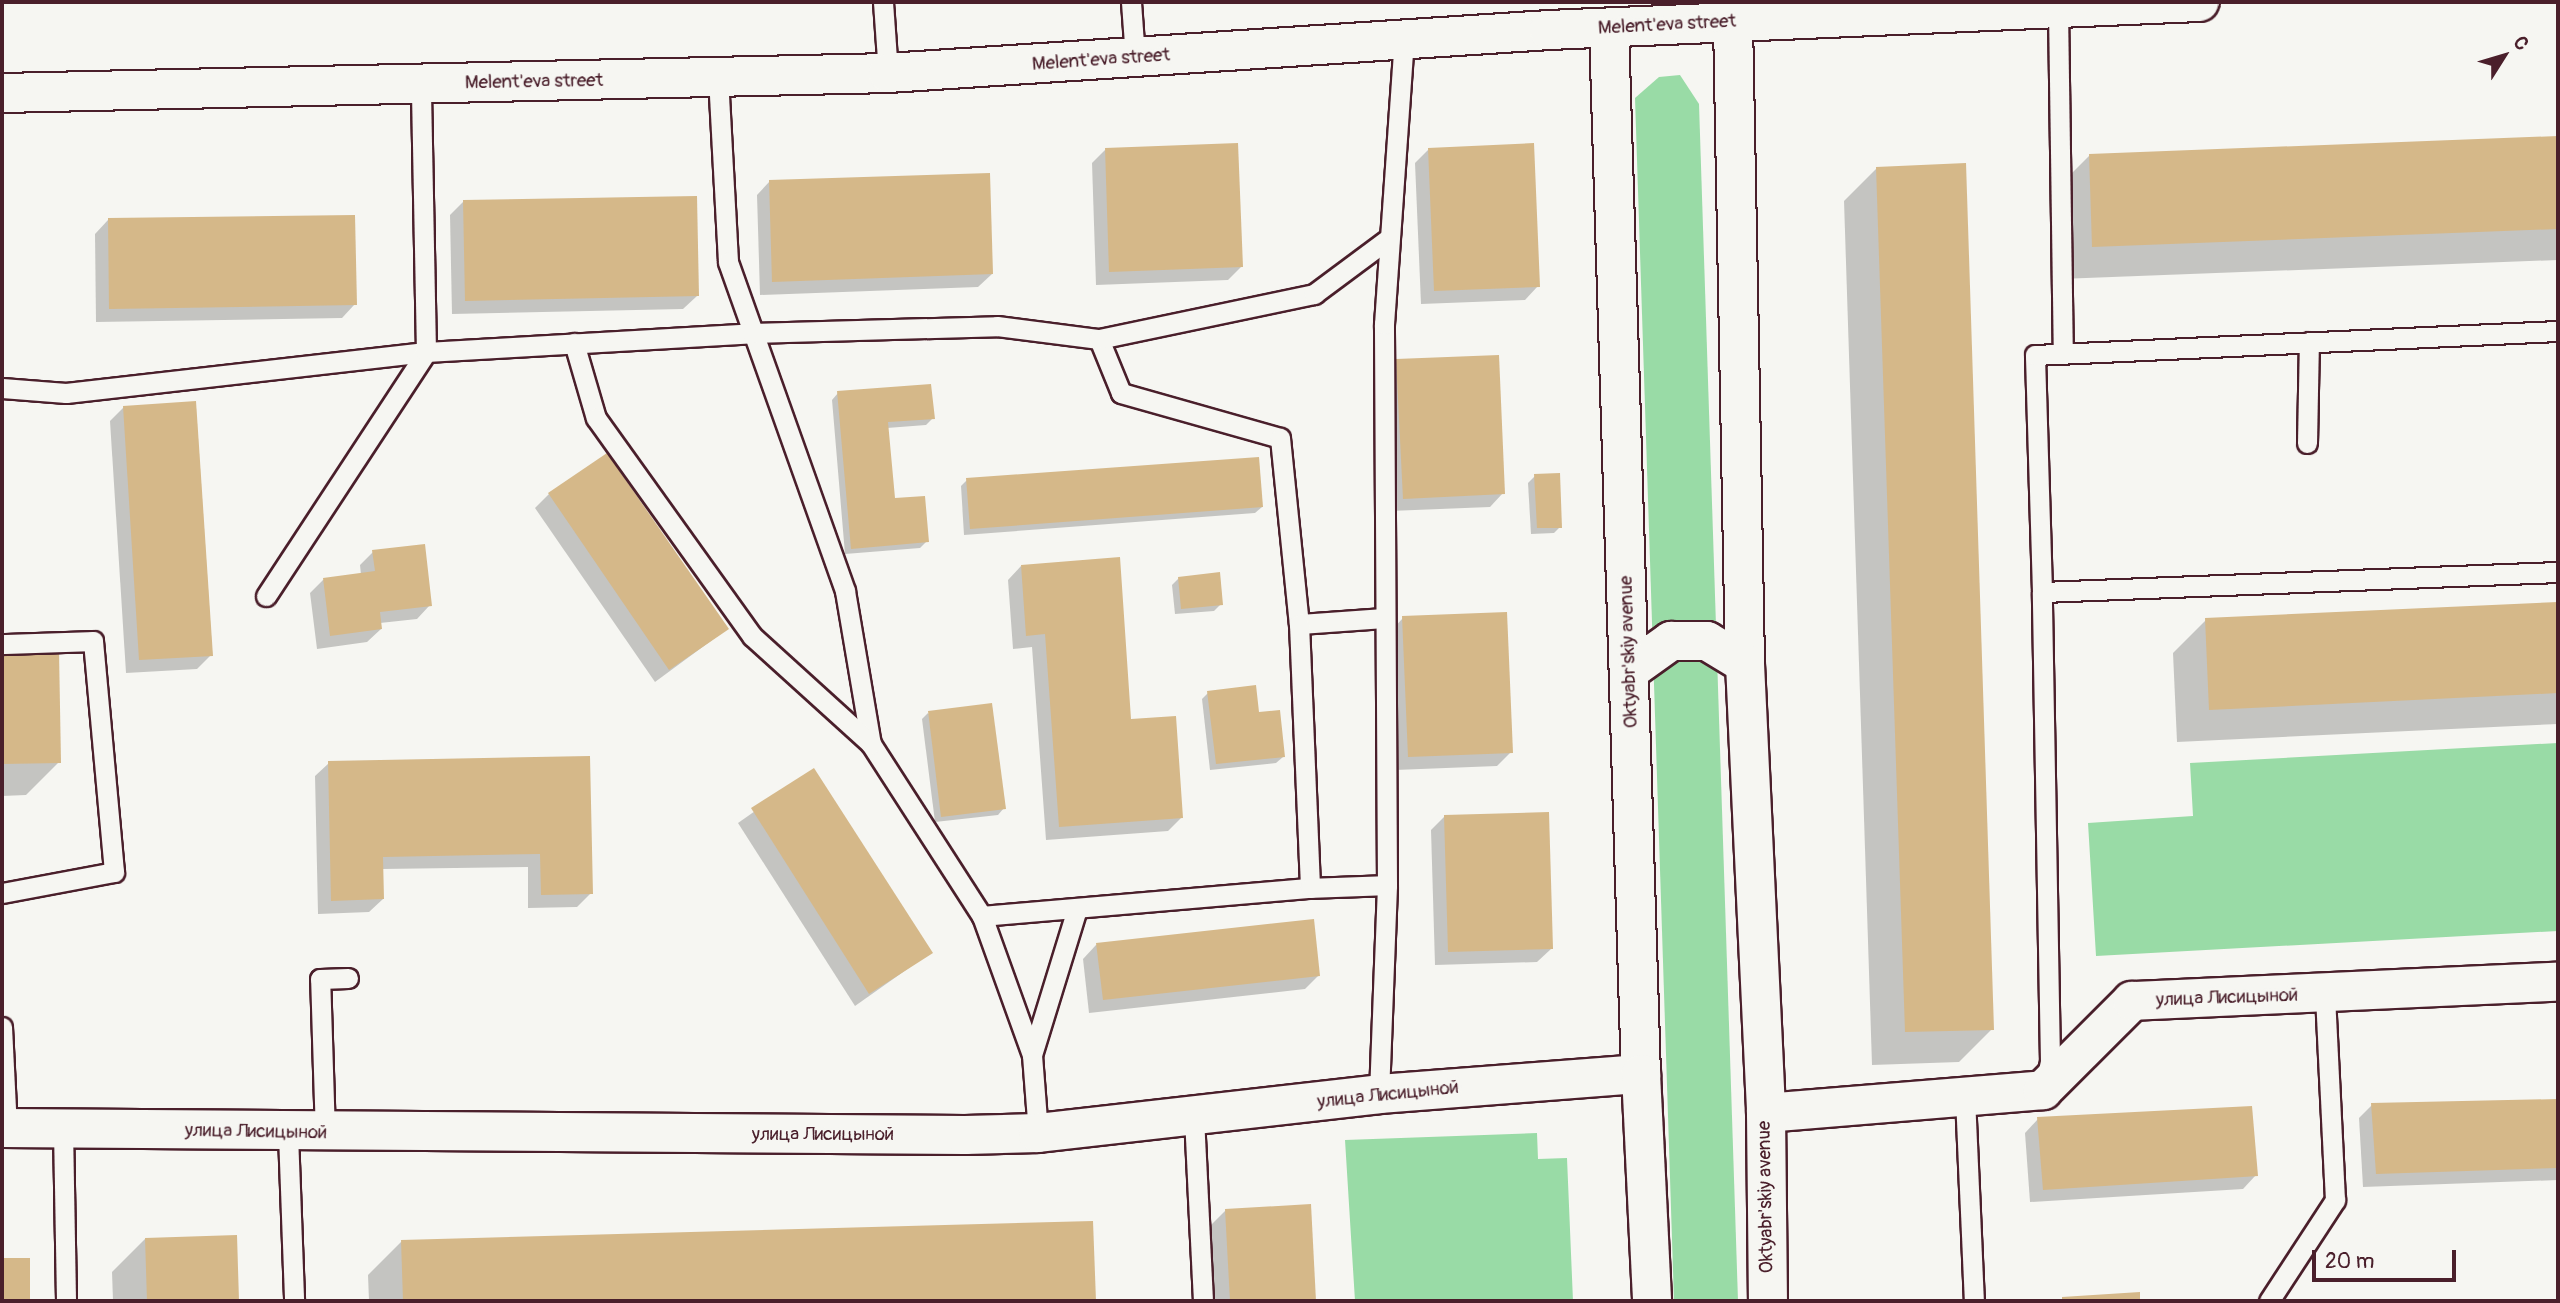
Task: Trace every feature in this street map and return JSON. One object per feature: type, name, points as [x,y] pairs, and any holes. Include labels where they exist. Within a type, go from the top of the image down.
[{"type":"main road","name":"Melent'eva street","points":[[2,93],[888,73],[1404,41],[1608,15],[2058,8],[2199,2]]},
{"type":"main road","name":"Oktyabr'skiy avenue","points":[[1732,11],[1745,664],[1766,1113],[1768,1301]]},
{"type":"main road","name":"Oktyabr'skiy avenue","points":[[1608,15],[1641,1074],[1652,1301]]},
{"type":"main road","points":[[1629,671],[1671,641],[1707,641],[1745,664]]},
{"type":"main road","name":"улица Лисицыной","points":[[2043,1090],[2132,1001],[2558,982]]},
{"type":"main road","name":"улица Лисицыной","points":[[5,1128],[306,1134],[1038,1133],[1379,1094],[1641,1074]]},
{"type":"main road","points":[[1766,1113],[2043,1090]]},
{"type":"lane","points":[[883,2],[888,73]]},
{"type":"lane","points":[[1131,2],[1135,58]]},
{"type":"lane","points":[[2058,8],[2063,354]]},
{"type":"lane","points":[[1379,1094],[1387,885],[1385,618],[1388,239],[1403,101],[1404,41]]},
{"type":"lane","points":[[718,77],[728,262],[845,591],[871,744]]},
{"type":"lane","points":[[266,596],[426,352],[421,84]]},
{"type":"lane","points":[[2,388],[66,393],[426,352],[752,332],[997,326],[1099,339],[1314,294],[1388,239]]},
{"type":"lane","points":[[2043,1090],[2050,1062],[2035,355],[2558,331]]},
{"type":"lane","points":[[1099,339],[1121,393],[1280,438],[1299,624],[1310,888]]},
{"type":"lane","points":[[2307,443],[2309,342]]},
{"type":"lane","points":[[574,343],[596,418],[751,636],[871,744],[982,916],[1032,1055],[1038,1133]]},
{"type":"lane","points":[[2042,592],[2558,572]]},
{"type":"lane","points":[[1299,624],[1385,618]]},
{"type":"lane","points":[[2,644],[93,641],[114,872],[2,893]]},
{"type":"lane","points":[[982,916],[1310,888],[1387,885]]},
{"type":"lane","points":[[1032,1055],[1077,909]]},
{"type":"lane","points":[[294,1301],[320,979],[348,978]]},
{"type":"lane","points":[[2269,1301],[2335,1199],[2325,994]]},
{"type":"lane","points":[[2,1027],[5,1128]]},
{"type":"lane","points":[[1965,1097],[1974,1301]]},
{"type":"lane","points":[[1194,1117],[1203,1301]]},
{"type":"lane","points":[[63,1128],[66,1301]]},
{"type":"green space","points":[[1680,75],[1699,104],[1738,1301],[1674,1301],[1635,98],[1659,77]]},
{"type":"green space","points":[[2558,743],[2558,931],[2096,956],[2088,823],[2193,816],[2190,763]]},
{"type":"green space","points":[[1537,1133],[1538,1159],[1567,1158],[1573,1301],[1355,1301],[1345,1140]]},
{"type":"building","points":[[2558,136],[2558,229],[2092,247],[2089,154]]},
{"type":"building","points":[[1238,143],[1243,267],[1109,272],[1105,148]]},
{"type":"building","points":[[1534,143],[1540,287],[1434,291],[1428,148]]},
{"type":"building","points":[[1966,163],[1994,1030],[1905,1032],[1876,167]]},
{"type":"building","points":[[990,173],[993,274],[772,282],[769,180]]},
{"type":"building","points":[[697,196],[699,296],[465,301],[463,200]]},
{"type":"building","points":[[355,215],[357,305],[109,309],[108,218]]},
{"type":"building","points":[[1499,355],[1505,494],[1403,499],[1396,359]]},
{"type":"building","points":[[931,384],[935,419],[888,422],[895,498],[925,496],[929,542],[851,549],[837,391]]},
{"type":"building","points":[[196,401],[213,656],[139,660],[123,406]]},
{"type":"building","points":[[607,453],[729,629],[669,670],[548,493]]},
{"type":"building","points":[[1259,457],[1263,507],[970,529],[966,478]]},
{"type":"building","points":[[1560,473],[1562,528],[1537,528],[1534,474]]},
{"type":"building","points":[[425,544],[432,606],[380,612],[382,629],[330,636],[323,578],[375,571],[372,550]]},
{"type":"building","points":[[1120,557],[1131,719],[1176,716],[1183,818],[1059,827],[1045,634],[1026,636],[1021,565]]},
{"type":"building","points":[[1220,572],[1223,605],[1181,609],[1178,577]]},
{"type":"building","points":[[2558,602],[2558,693],[2209,710],[2205,618]]},
{"type":"building","points":[[1507,612],[1513,753],[1408,757],[1402,616]]},
{"type":"building","points":[[59,651],[61,763],[2,764],[2,653]]},
{"type":"building","points":[[1256,685],[1259,712],[1280,710],[1285,757],[1216,764],[1207,691]]},
{"type":"building","points":[[992,703],[1006,809],[941,817],[928,711]]},
{"type":"building","points":[[590,756],[593,894],[541,895],[540,854],[383,857],[384,899],[331,901],[328,761]]},
{"type":"building","points":[[814,768],[933,953],[869,994],[751,808]]},
{"type":"building","points":[[1549,812],[1553,949],[1448,952],[1444,815]]},
{"type":"building","points":[[1314,919],[1320,976],[1103,1000],[1096,943]]},
{"type":"building","points":[[2558,1099],[2558,1168],[2376,1174],[2371,1103]]},
{"type":"building","points":[[2252,1106],[2258,1176],[2043,1190],[2037,1117]]},
{"type":"building","points":[[1311,1204],[1316,1301],[1230,1301],[1225,1209]]},
{"type":"building","points":[[1093,1221],[1096,1301],[403,1301],[401,1240]]},
{"type":"building","points":[[237,1235],[239,1301],[147,1301],[145,1238]]},
{"type":"building","points":[[2,1258],[30,1258],[30,1301],[2,1301]]},
{"type":"building","points":[[2140,1292],[2140,1301],[2062,1301],[2062,1297]]}]
